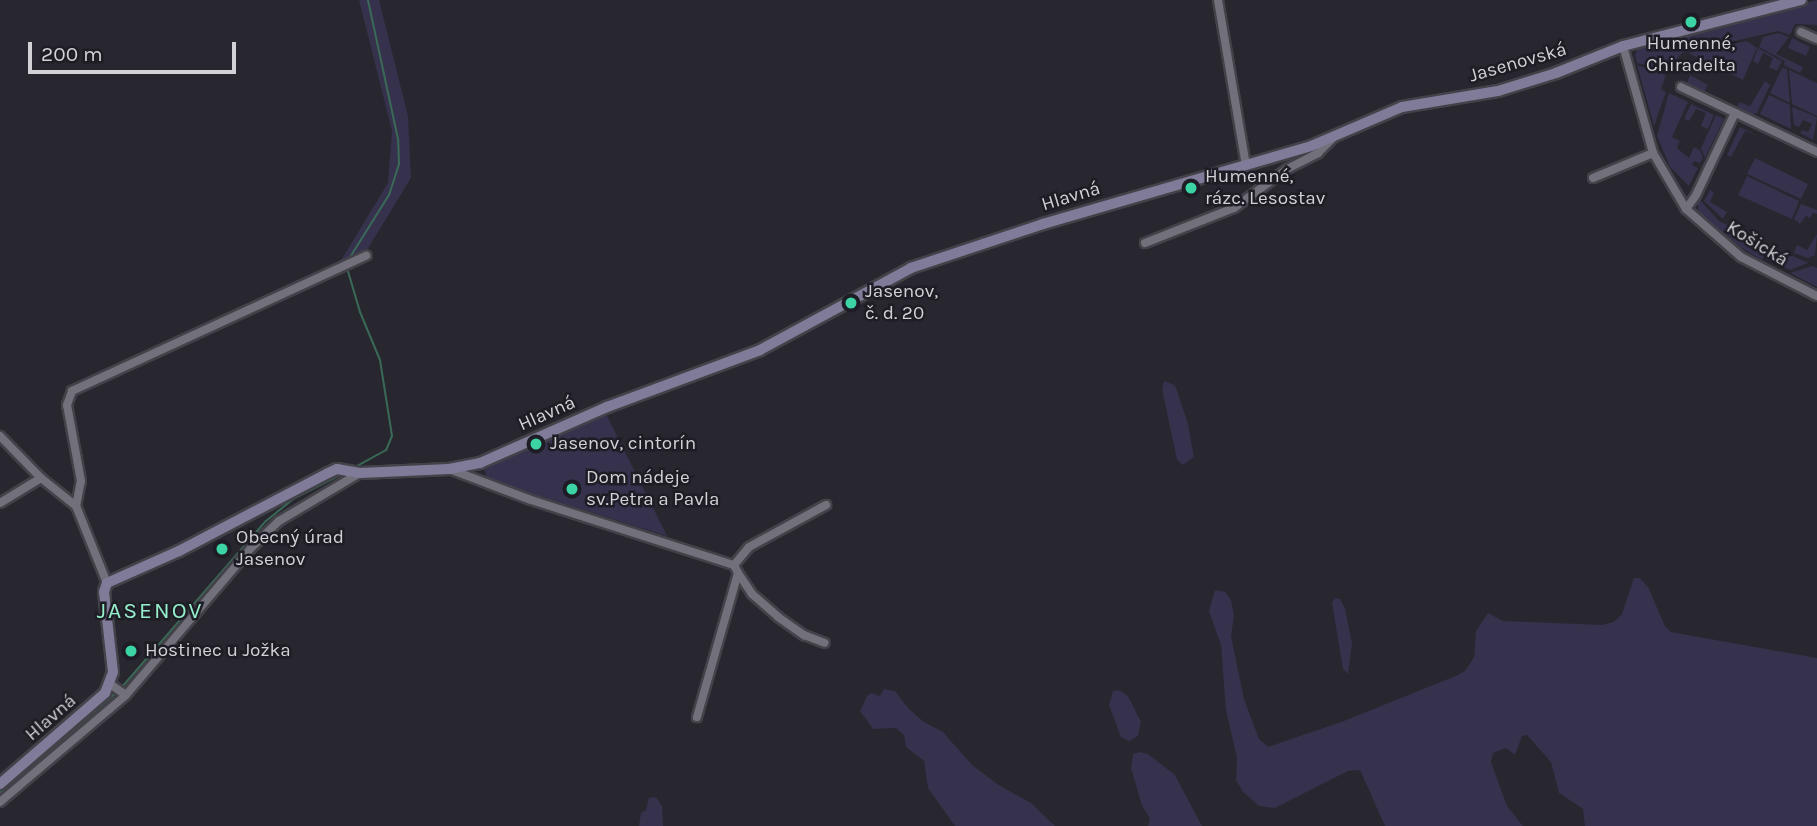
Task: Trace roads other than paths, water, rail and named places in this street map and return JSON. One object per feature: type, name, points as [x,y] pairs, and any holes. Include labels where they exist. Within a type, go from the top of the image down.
[{"type":"street","points":[[1218,0],[1241,167]]},
{"type":"street","name":"Jasenovská","points":[[1241,167],[1336,135],[1402,107],[1499,91],[1623,46],[1801,0]]},
{"type":"street","points":[[1801,32],[1817,39]]},
{"type":"street","name":"Košická","points":[[1623,46],[1653,153],[1686,209],[1741,257],[1817,296]]},
{"type":"street","points":[[1681,88],[1817,152]]},
{"type":"street","points":[[1686,209],[1696,195],[1735,113]]},
{"type":"street","points":[[1145,243],[1234,208],[1287,169],[1318,153],[1336,135]]},
{"type":"street","points":[[1593,178],[1653,153]]},
{"type":"street","name":"Hlavná","points":[[107,583],[179,551],[328,473],[340,470],[357,472],[449,469],[480,463],[607,407],[761,350],[911,268],[1053,221],[1241,167]]},
{"type":"street","points":[[76,506],[81,481],[67,405],[72,391],[366,256]]},
{"type":"street","points":[[0,436],[41,478],[76,506],[107,583],[104,592],[113,672],[119,690]]},
{"type":"street","points":[[473,480],[472,470],[480,463]]},
{"type":"street","points":[[449,469],[473,480],[736,569],[752,594],[778,617],[804,635],[825,643]]},
{"type":"street","points":[[0,802],[119,690],[266,533],[303,504],[357,472]]},
{"type":"street","points":[[0,503],[41,478]]},
{"type":"street","points":[[697,718],[736,569],[749,547],[826,505]]},
{"type":"street","name":"Hlavná","points":[[0,784],[105,693],[119,690]]},
{"type":"waterway","points":[[347,262],[389,195],[399,164],[398,139],[368,0]]},
{"type":"waterway","points":[[347,268],[360,312],[380,360],[392,436],[386,450],[353,468]]},
{"type":"waterway","points":[[122,687],[266,521],[293,499],[342,474]]},
{"type":"waterway","points":[[0,793],[116,693]]},
{"type":"place","name":"Humenné, Chiradelta","points":[[1691,22]]},
{"type":"place","name":"Humenné, rázc. Lesostav","points":[[1191,188]]},
{"type":"place","name":"Jasenov, č. d. 20","points":[[851,303]]},
{"type":"place","name":"Jasenov, cintorín","points":[[536,444]]},
{"type":"place","name":"Dom nádeje sv.Petra a Pavla","points":[[572,489]]},
{"type":"place","name":"Obecný úrad Jasenov","points":[[222,549]]},
{"type":"place","name":"Hostinec u Jožka","points":[[131,651]]},
{"type":"district","name":"JASENOV","points":[[150,611]]}]
